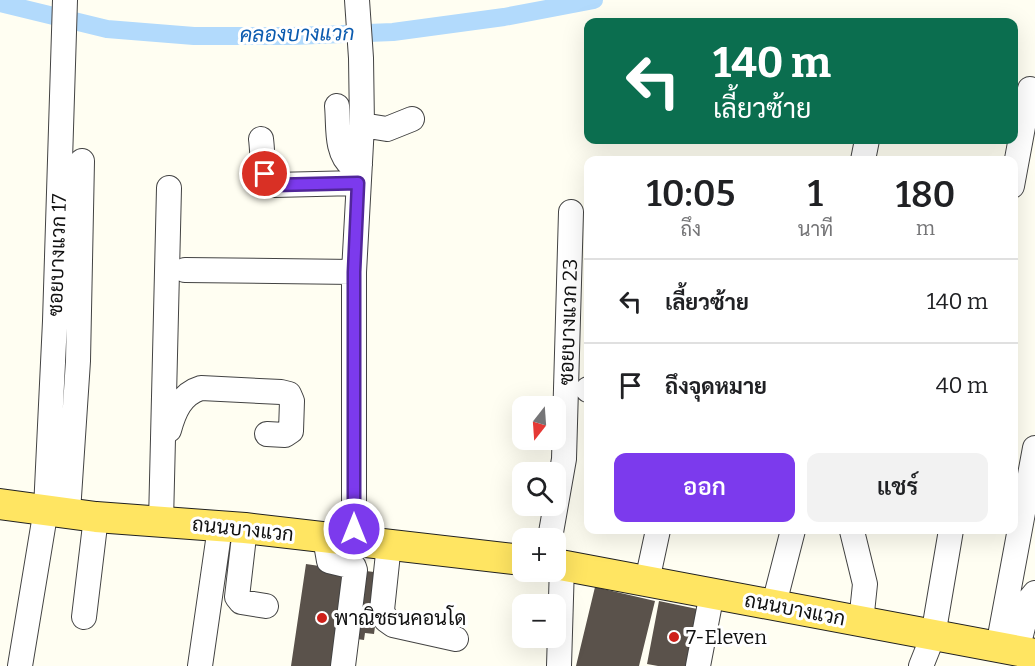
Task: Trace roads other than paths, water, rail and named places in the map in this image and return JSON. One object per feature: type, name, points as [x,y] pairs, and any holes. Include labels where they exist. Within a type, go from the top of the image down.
[{"type":"main road","name":"ถนนบางแวก","points":[[0,504],[70,513],[232,527],[512,559]]},
{"type":"main road","name":"ถนนบางแวก","points":[[566,559],[647,581],[1017,651]]},
{"type":"street","name":"ซอยบางแวก 17","points":[[65,0],[55,310],[70,513]]},
{"type":"street","points":[[344,666],[355,570],[349,565],[329,561],[340,539],[362,125],[357,0]]},
{"type":"street","points":[[1018,156],[1030,89]]},
{"type":"street","points":[[337,106],[340,152],[346,162],[359,174]]},
{"type":"street","points":[[362,125],[387,129],[412,119]]},
{"type":"street","points":[[261,138],[265,174],[274,185],[359,174]]},
{"type":"street","points":[[82,161],[79,350],[70,513],[84,616]]},
{"type":"street","points":[[161,522],[169,188]]},
{"type":"street","name":"ซอยบางแวก 23","points":[[558,528],[564,459],[571,212]]},
{"type":"street","points":[[185,270],[354,272]]},
{"type":"street","points":[[164,445],[172,418],[180,402],[192,391],[201,388],[289,394],[292,401],[291,431],[285,435],[267,434]]},
{"type":"street","points":[[1017,651],[1035,448]]},
{"type":"street","points":[[20,666],[70,513]]},
{"type":"street","points":[[232,527],[237,597],[242,602],[266,606]]},
{"type":"street","points":[[200,666],[232,527]]},
{"type":"street","points":[[647,581],[657,534]]},
{"type":"street","points":[[774,604],[792,534]]},
{"type":"street","points":[[853,534],[865,584],[861,622]]},
{"type":"street","points":[[921,666],[933,636],[950,534]]},
{"type":"street","points":[[389,544],[382,610],[386,620],[393,625],[456,639]]},
{"type":"street","name":"ซอยบางแวก 23","points":[[557,582],[559,666]]},
{"type":"street","points":[[698,666],[712,592]]},
{"type":"street","points":[[1017,651],[1030,599],[1035,593]]},
{"type":"waterway","name":"คลองบางแวก","points":[[0,3],[107,29],[194,36],[293,36],[393,32],[504,17],[594,0]]},
{"type":"place","name":"พาณิชธนคอนโด","points":[[322,618]]},
{"type":"place","name":"7-Eleven","points":[[674,637]]}]
